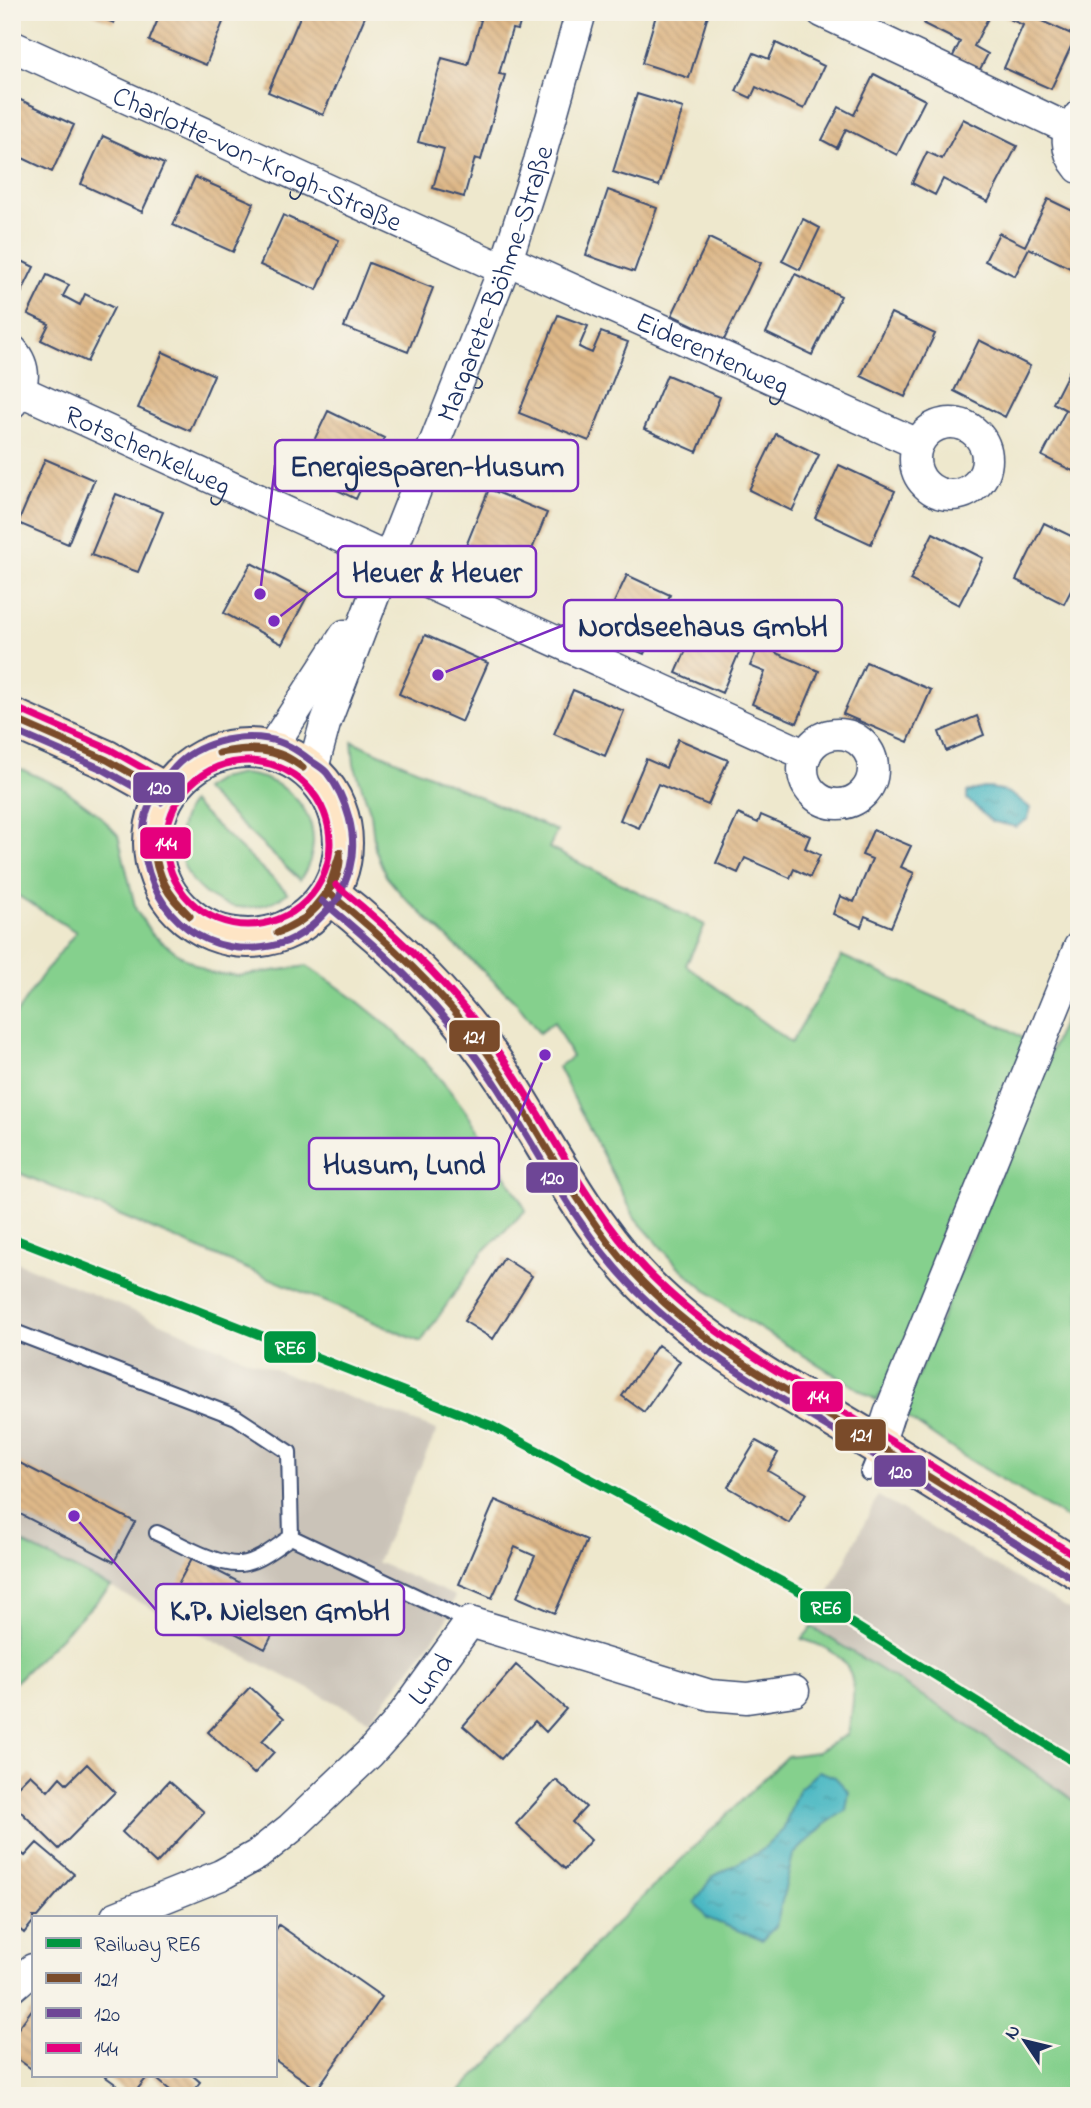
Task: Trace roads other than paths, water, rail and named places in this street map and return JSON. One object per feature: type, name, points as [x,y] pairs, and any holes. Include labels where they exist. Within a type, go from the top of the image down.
[{"type":"main road","points":[[12,718],[107,760],[166,793]]},
{"type":"main road","points":[[239,748],[270,750],[292,758],[312,772],[332,797],[342,829],[341,862],[329,893],[307,917],[279,933],[246,939],[214,932],[186,915],[165,890],[153,859],[154,827],[166,793],[184,772],[210,755],[239,748]]},
{"type":"main road","points":[[329,893],[363,919],[420,971],[502,1075],[591,1221],[636,1276],[690,1325],[874,1459],[1079,1570]]},
{"type":"street","name":"Margarete-Böhme-Straße","points":[[312,772],[325,723],[505,265],[539,162],[581,12]]},
{"type":"street","points":[[822,12],[1074,123],[1068,151],[1079,168]]},
{"type":"street","name":"Charlotte-von-Krogh-Straße","points":[[12,46],[505,265]]},
{"type":"street","name":"Eiderentenweg","points":[[505,265],[918,444]]},
{"type":"street","name":"Rotschenkelweg","points":[[12,351],[23,368],[17,397],[384,570],[806,755]]},
{"type":"street","name":"Margarete-Böhme-Straße","points":[[270,750],[384,570]]},
{"type":"street","points":[[874,1459],[889,1414],[1079,947]]},
{"type":"street","name":"Lund","points":[[118,1916],[221,1875],[257,1855],[291,1828],[370,1753],[397,1723],[470,1622],[710,1695],[747,1698],[794,1691]]},
{"type":"street","points":[[12,1987],[32,1970]]},
{"type":"lane","points":[[12,1331],[236,1416],[289,1452],[291,1537]]},
{"type":"lane","points":[[158,1533],[209,1558],[242,1564],[265,1554],[291,1537]]},
{"type":"lane","points":[[291,1537],[470,1622]]},
{"type":"water","points":[[984,788],[1003,791],[1019,799],[1030,808],[1028,819],[1016,827],[991,821],[967,799],[967,792]]},
{"type":"water","points":[[819,1771],[835,1777],[849,1792],[846,1810],[824,1825],[793,1855],[776,1926],[762,1940],[707,1918],[695,1902],[712,1877],[761,1851],[783,1830],[798,1790]]},
{"type":"rail line","name":"RE6","points":[[12,1238],[492,1426],[803,1593],[1079,1765]]},
{"type":"place","name":"Energiesparen-Husum","points":[[260,594]]},
{"type":"place","name":"Heuer & Heuer","points":[[274,621]]},
{"type":"place","name":"Nordseehaus GmbH","points":[[438,675]]},
{"type":"place","name":"Husum, Lund","points":[[545,1055]]},
{"type":"place","name":"K.P. Nielsen GmbH","points":[[74,1516]]}]
